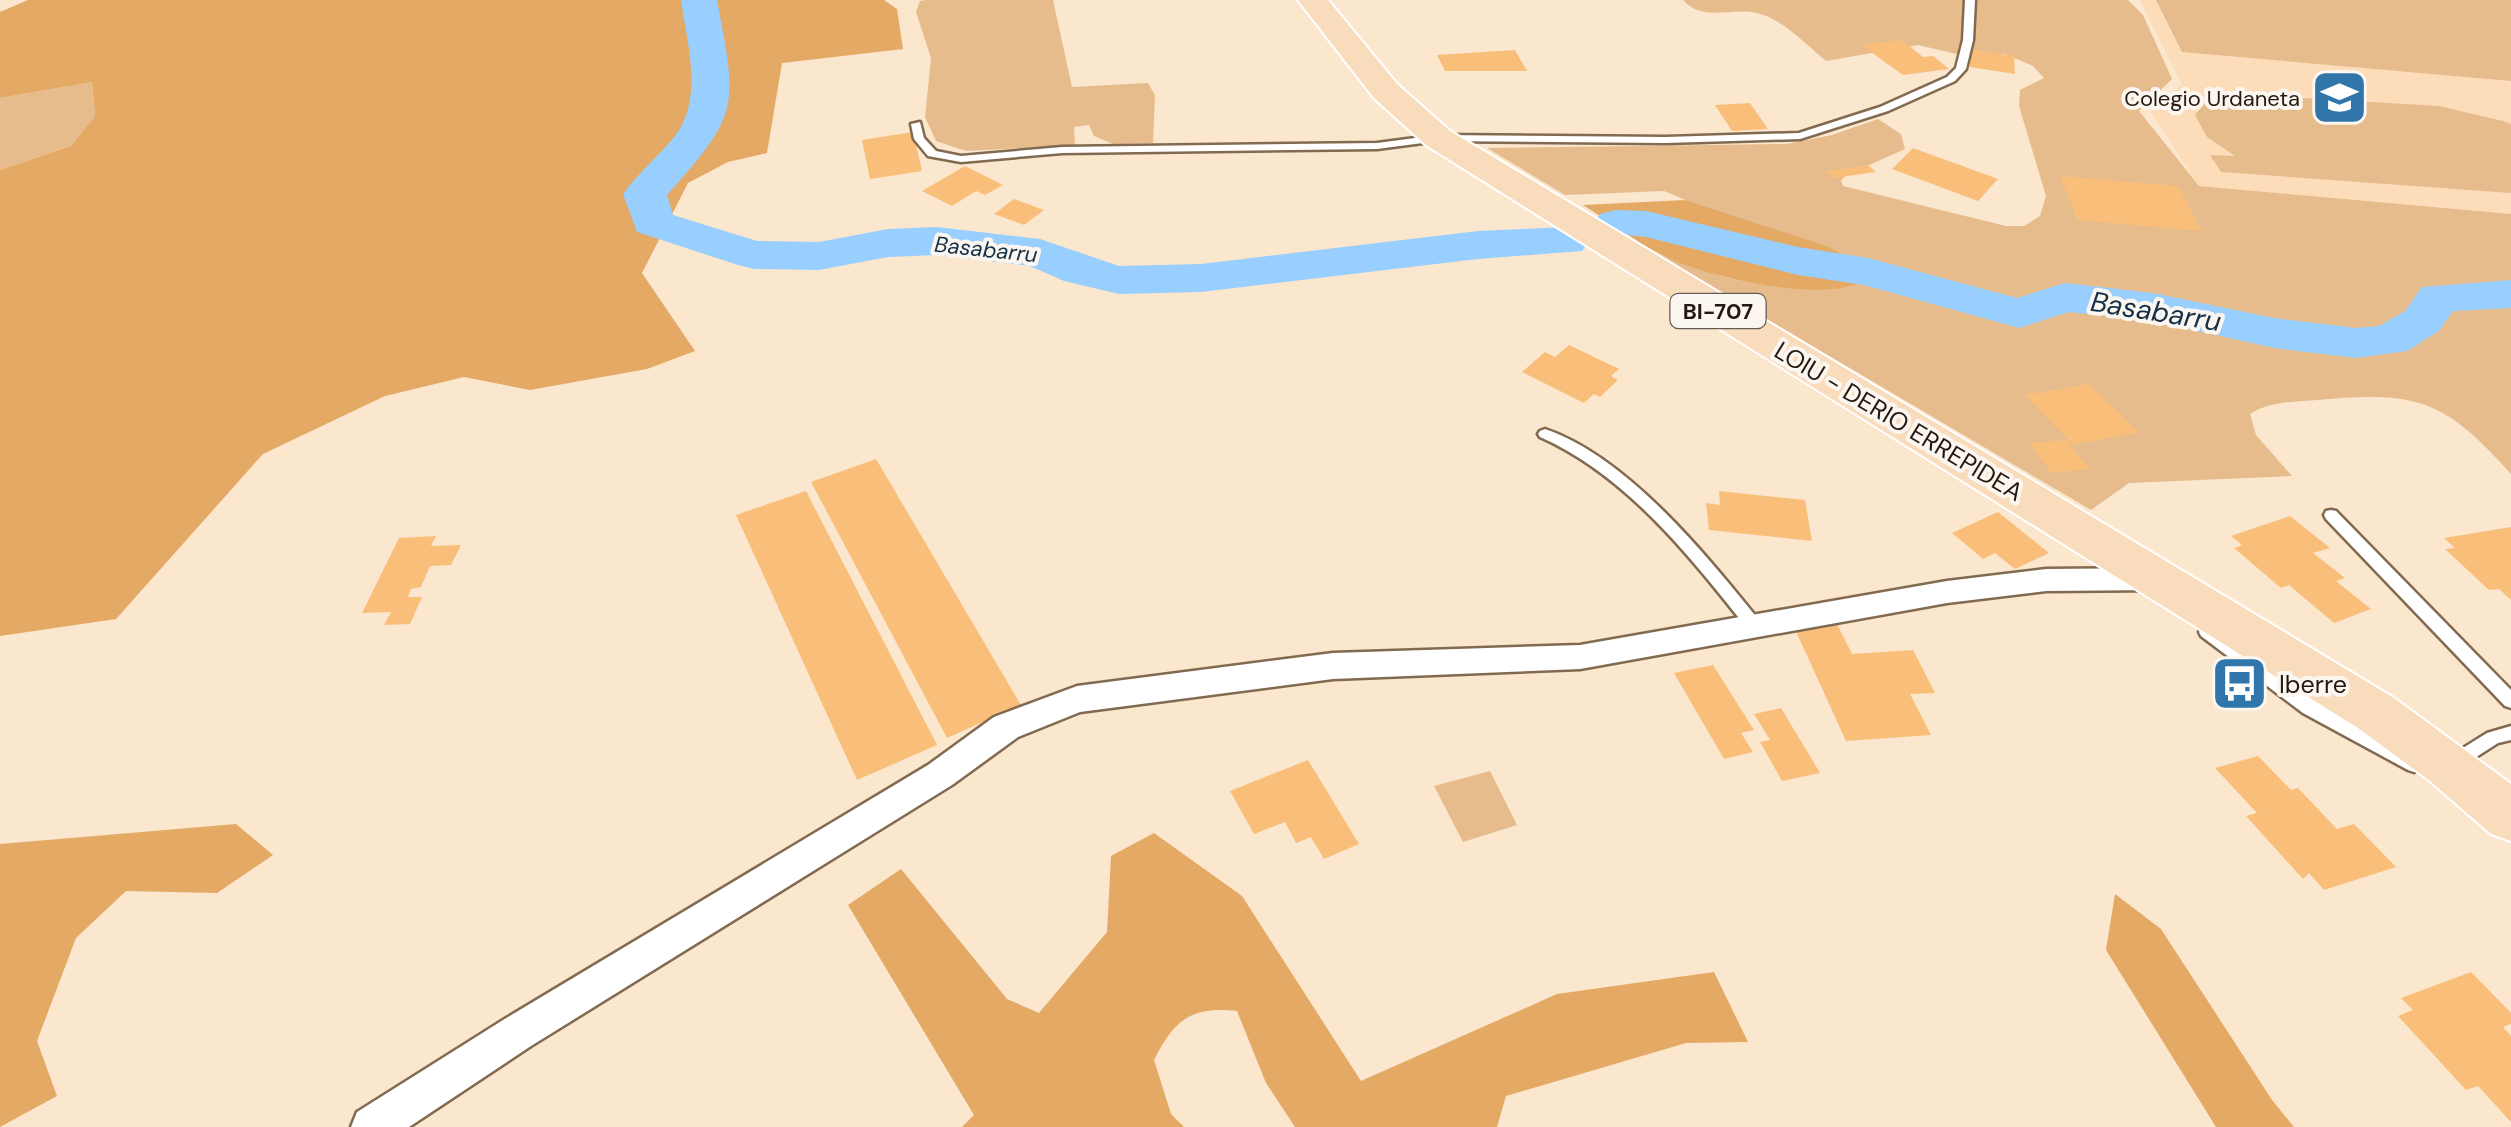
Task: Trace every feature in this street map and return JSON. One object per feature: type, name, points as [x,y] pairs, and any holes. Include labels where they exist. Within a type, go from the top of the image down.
[{"type":"main road","name":"LOIU - DERIO ERREPIDEA","points":[[1313,0],[1370,78],[1408,116],[1438,138],[2376,714],[2449,765],[2511,816]]},
{"type":"street","points":[[372,1127],[517,1032],[940,776],[1006,727],[1078,699],[1333,666],[1580,656],[1947,592],[2046,580],[2159,580]]},
{"type":"lane","points":[[916,124],[920,140],[932,154],[961,159],[1062,150],[1377,146],[1438,138],[1772,138],[1821,131],[1951,79],[1961,69],[1970,0]]},
{"type":"lane","points":[[1545,434],[1570,441],[1650,508],[1720,582],[1756,628]]},
{"type":"lane","points":[[2331,515],[2511,702]]},
{"type":"lane","points":[[2449,765],[2493,738],[2511,733]]},
{"type":"shaded area","points":[[28,0],[884,0],[897,9],[903,49],[782,63],[767,153],[728,162],[688,183],[642,273],[695,351],[647,369],[530,390],[464,377],[385,396],[263,454],[116,619],[0,636],[0,170],[71,146],[95,116],[92,82],[0,98],[0,12]]},
{"type":"shaded area","points":[[1053,0],[1072,87],[1148,83],[1155,95],[1153,143],[1113,144],[1094,136],[1089,125],[1074,127],[1075,145],[966,151],[936,141],[925,117],[931,58],[916,12],[920,1]]},
{"type":"shaded area","points":[[1683,0],[2128,0],[2143,15],[2172,79],[2139,111],[2199,186],[2511,214],[2511,474],[2466,430],[2447,415],[2426,406],[2380,397],[2291,402],[2250,414],[2256,435],[2292,476],[2129,483],[2091,510],[1653,252],[1728,278],[1807,288],[1707,209],[1664,191],[1565,195],[1487,148],[1787,144],[1832,135],[1878,119],[1901,134],[1905,149],[1847,175],[1841,180],[1843,186],[2006,226],[2024,226],[2040,216],[2046,196],[2019,106],[2020,90],[2044,78],[2033,66],[2005,54],[1961,55],[1918,45],[1826,61],[1772,19],[1743,11],[1707,12]]},
{"type":"shaded area","name":"Colegio Urdaneta","points":[[2140,0],[2511,0],[2511,214],[2199,186],[2151,112],[2182,84]]},
{"type":"shaded area","points":[[2156,0],[2511,0],[2511,81],[2182,52]]},
{"type":"shaded area","points":[[92,82],[95,116],[71,146],[0,170],[0,98]]},
{"type":"shaded area","points":[[2236,94],[2439,106],[2503,121],[2511,124],[2511,193],[2221,172],[2210,155],[2235,156],[2207,137],[2195,115],[2208,100]]},
{"type":"shaded area","points":[[1685,200],[1826,246],[1853,264],[1862,281],[1821,290],[1794,289],[1710,273],[1657,252],[1583,205]]},
{"type":"shaded area","points":[[1490,771],[1517,825],[1463,842],[1434,786]]},
{"type":"shaded area","points":[[236,824],[273,855],[217,893],[126,891],[76,938],[37,1041],[57,1096],[0,1127],[0,844]]},
{"type":"shaded area","points":[[1154,833],[1242,896],[1361,1081],[1557,994],[1714,972],[1748,1042],[1686,1043],[1506,1096],[1497,1127],[1295,1127],[1266,1083],[1237,1011],[1207,1011],[1177,1026],[1154,1060],[1171,1114],[1184,1127],[962,1127],[974,1115],[848,905],[901,869],[1007,999],[1039,1013],[1107,932],[1111,856]]},
{"type":"shaded area","points":[[2115,894],[2161,929],[2272,1100],[2294,1127],[2216,1127],[2106,950]]},
{"type":"building","points":[[1902,40],[1923,57],[1933,56],[1949,69],[1903,75],[1861,45]]},
{"type":"building","points":[[1970,49],[2014,56],[2015,74],[1970,67]]},
{"type":"building","points":[[1515,50],[1527,71],[1445,71],[1437,55]]},
{"type":"building","points":[[1750,103],[1768,129],[1732,131],[1715,105]]},
{"type":"building","points":[[913,132],[922,171],[870,179],[862,140]]},
{"type":"building","points":[[1913,148],[1998,179],[1978,201],[1892,169]]},
{"type":"building","points":[[1868,165],[1876,172],[1833,178],[1826,171]]},
{"type":"building","points":[[965,166],[1003,185],[985,195],[976,191],[952,206],[922,191]]},
{"type":"building","points":[[2060,176],[2178,186],[2202,231],[2078,220]]},
{"type":"building","points":[[1014,199],[1044,210],[1024,225],[994,214]]},
{"type":"building","points":[[1569,345],[1619,369],[1611,376],[1618,380],[1600,397],[1594,394],[1584,403],[1522,372],[1545,352],[1555,357]]},
{"type":"building","points":[[2089,384],[2139,432],[2073,445],[2025,395]]},
{"type":"building","points":[[2066,440],[2089,469],[2052,473],[2029,443]]},
{"type":"building","points":[[876,459],[1021,705],[947,738],[811,482]]},
{"type":"building","points":[[806,491],[937,745],[857,780],[736,515]]},
{"type":"building","points":[[1719,491],[1805,500],[1812,541],[1709,530],[1706,503],[1720,505]]},
{"type":"building","points":[[1998,512],[2049,553],[2015,569],[1995,553],[1983,559],[1952,533]]},
{"type":"building","points":[[2290,516],[2330,548],[2313,553],[2345,578],[2336,581],[2371,609],[2334,623],[2289,585],[2281,588],[2234,548],[2242,545],[2231,536]]},
{"type":"building","points":[[2511,527],[2511,600],[2499,589],[2489,590],[2445,549],[2455,548],[2444,538]]},
{"type":"building","points":[[436,536],[431,546],[461,545],[451,565],[430,566],[421,587],[411,589],[408,597],[422,597],[410,624],[384,625],[391,612],[362,613],[399,538]]},
{"type":"building","points":[[1837,624],[1852,654],[1913,650],[1935,693],[1910,694],[1931,735],[1846,741],[1794,627]]},
{"type":"building","points":[[1713,665],[1754,730],[1741,733],[1753,752],[1724,759],[1674,673]]},
{"type":"building","points":[[1781,708],[1820,773],[1782,781],[1760,742],[1770,740],[1754,714]]},
{"type":"building","points":[[2258,756],[2291,790],[2298,788],[2337,829],[2354,824],[2396,867],[2324,890],[2309,873],[2303,879],[2246,816],[2257,813],[2215,768]]},
{"type":"building","points":[[1308,760],[1359,844],[1324,859],[1311,837],[1296,843],[1285,822],[1254,834],[1230,791]]},
{"type":"building","points":[[2471,972],[2511,1013],[2511,1024],[2503,1027],[2511,1036],[2511,1122],[2478,1086],[2466,1090],[2398,1016],[2413,1010],[2401,998]]},
{"type":"waterway","name":"Basabarru","points":[[699,0],[710,68],[710,102],[698,133],[645,194],[653,223],[754,255],[819,256],[888,243],[937,241],[1040,253],[1080,271],[1119,280],[1201,278],[1478,245],[1566,241]]},
{"type":"waterway","name":"Basabarru","points":[[1616,223],[1646,224],[1798,261],[1868,272],[2019,313],[2065,297],[2153,307],[2274,333],[2356,343],[2390,340],[2422,321],[2439,297],[2511,294]]},
{"type":"place","name":"Colegio Urdaneta","points":[[2339,98]]},
{"type":"place","name":"Iberre","points":[[2240,684]]}]
